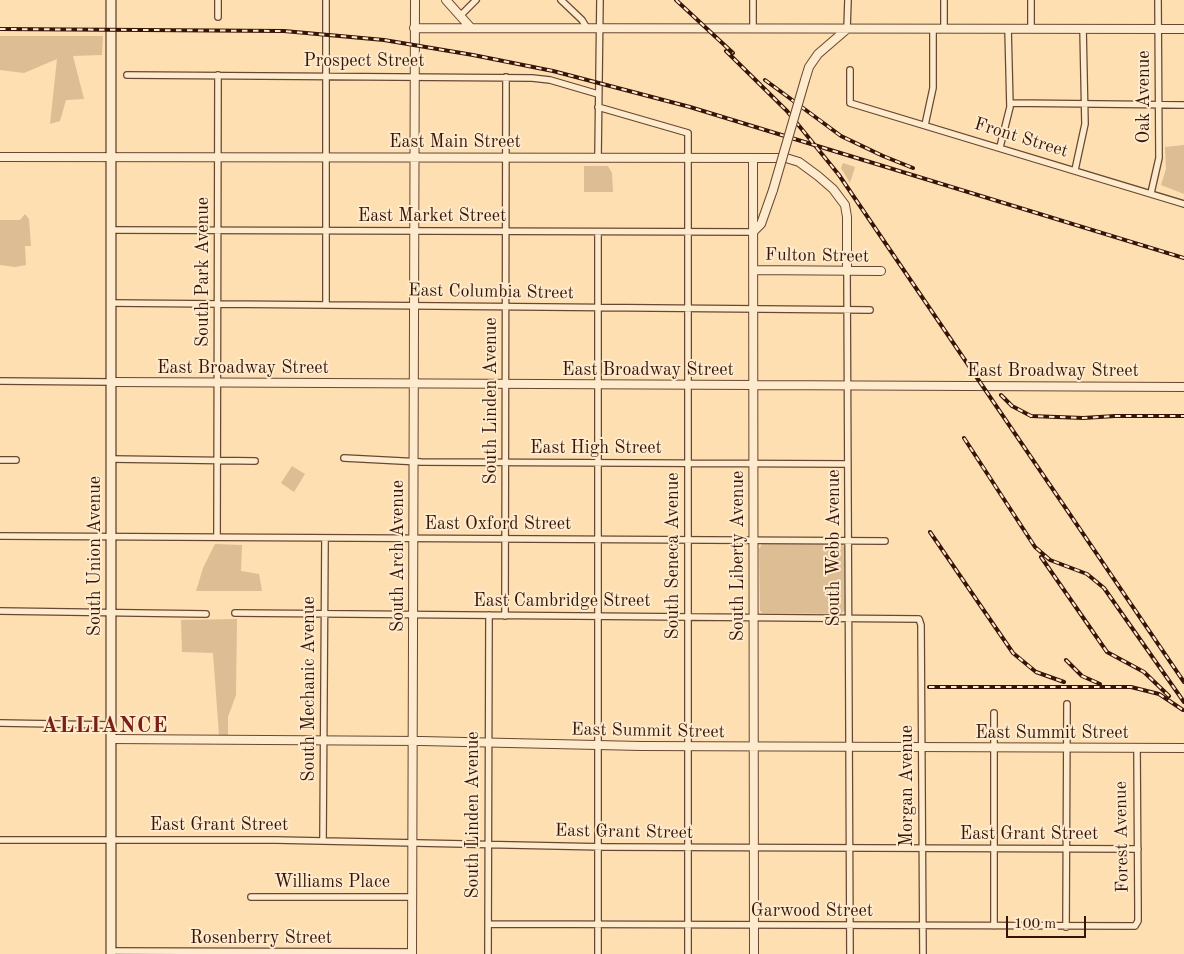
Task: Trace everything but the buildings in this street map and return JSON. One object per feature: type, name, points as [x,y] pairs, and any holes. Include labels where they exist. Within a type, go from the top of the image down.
[{"type":"main road","name":"South Union Avenue","points":[[111,0],[111,953]]},
{"type":"street","points":[[218,0],[218,17]]},
{"type":"street","points":[[326,0],[326,305]]},
{"type":"street","name":"South Arch Avenue","points":[[412,953],[413,76],[415,0]]},
{"type":"street","points":[[446,0],[471,28]]},
{"type":"street","points":[[461,15],[476,0]]},
{"type":"street","points":[[561,0],[582,20],[587,28]]},
{"type":"street","points":[[598,157],[598,28],[600,0]]},
{"type":"street","points":[[753,0],[753,29]]},
{"type":"street","points":[[848,0],[848,29]]},
{"type":"street","points":[[944,0],[944,28]]},
{"type":"street","points":[[1030,28],[1031,0]]},
{"type":"street","name":"Oak Avenue","points":[[1151,193],[1159,158],[1158,0]]},
{"type":"street","points":[[414,28],[1184,29]]},
{"type":"street","points":[[925,125],[933,88],[933,28]]},
{"type":"street","points":[[1000,147],[1010,103],[1008,28]]},
{"type":"street","points":[[1075,170],[1084,132],[1083,28]]},
{"type":"street","points":[[753,232],[761,224],[773,190],[809,67],[818,54],[848,29]]},
{"type":"street","name":"Front Street","points":[[850,70],[850,103],[1184,204]]},
{"type":"street","name":"Prospect Street","points":[[127,75],[506,77],[549,79],[598,94]]},
{"type":"street","name":"South Park Avenue","points":[[217,537],[218,75]]},
{"type":"street","name":"South Linden Avenue","points":[[505,616],[506,77]]},
{"type":"street","points":[[1010,103],[1184,105]]},
{"type":"street","name":"South Seneca Avenue","points":[[598,107],[688,133],[688,954]]},
{"type":"street","name":"East Main Street","points":[[0,157],[786,158],[799,162]]},
{"type":"street","name":"South Liberty Avenue","points":[[753,158],[754,954]]},
{"type":"street","name":"South Webb Avenue","points":[[799,162],[827,184],[845,205],[847,216],[850,954]]},
{"type":"street","name":"East Market Street","points":[[111,230],[753,232]]},
{"type":"street","points":[[598,232],[598,954]]},
{"type":"street","name":"Fulton Street","points":[[753,270],[881,271]]},
{"type":"street","name":"East Columbia Street","points":[[111,304],[870,310]]},
{"type":"street","points":[[0,381],[111,382]]},
{"type":"street","name":"East Broadway Street","points":[[111,382],[1184,387]]},
{"type":"street","name":"East High Street","points":[[344,458],[413,462],[848,464]]},
{"type":"street","points":[[111,459],[255,461]]},
{"type":"street","points":[[0,460],[16,460]]},
{"type":"street","name":"East Oxford Street","points":[[0,536],[885,541]]},
{"type":"street","name":"South Mechanic Avenue","points":[[323,840],[322,741],[325,538]]},
{"type":"street","points":[[0,611],[206,614]]},
{"type":"street","name":"East Cambridge Street","points":[[235,613],[919,619]]},
{"type":"street","name":"South Linden Avenue","points":[[488,954],[489,615]]},
{"type":"street","name":"Morgan Avenue","points":[[919,619],[921,624],[923,954]]},
{"type":"street","points":[[1066,704],[1066,927]]},
{"type":"street","points":[[994,713],[994,926]]},
{"type":"street","points":[[0,724],[111,725]]},
{"type":"street","name":"East Summit Street","points":[[111,739],[412,741],[488,744],[754,747],[1184,748]]},
{"type":"street","name":"Forest Avenue","points":[[1136,925],[1138,910],[1137,748]]},
{"type":"street","name":"East Grant Street","points":[[0,840],[323,840],[688,848],[1138,849]]},
{"type":"street","name":"Williams Place","points":[[251,897],[412,897]]},
{"type":"street","name":"Garwood Street","points":[[488,924],[1066,927],[1136,925]]},
{"type":"street","name":"Rosenberry Street","points":[[111,953],[412,953]]},
{"type":"shaded area","points":[[0,36],[103,36],[102,55],[73,56],[84,99],[66,100],[60,121],[50,124],[57,59],[24,73],[0,70]]},
{"type":"shaded area","points":[[1184,145],[1184,194],[1161,185],[1166,169],[1165,147]]},
{"type":"shaded area","points":[[843,163],[855,167],[850,183],[841,168]]},
{"type":"shaded area","points":[[584,166],[608,166],[612,173],[613,192],[584,192]]},
{"type":"shaded area","points":[[25,214],[29,219],[31,246],[25,246],[26,265],[15,267],[0,265],[0,220],[20,220]]},
{"type":"shaded area","points":[[292,466],[305,474],[294,492],[281,483]]},
{"type":"shaded area","points":[[215,544],[242,545],[241,571],[259,574],[262,591],[196,591],[203,568]]},
{"type":"shaded area","points":[[762,544],[842,544],[845,548],[845,610],[841,614],[763,613],[760,611],[759,549]]},
{"type":"shaded area","points":[[237,619],[236,695],[228,717],[228,735],[219,735],[213,653],[182,652],[181,620]]},
{"type":"railway","points":[[676,0],[733,53]]},
{"type":"railway","points":[[0,29],[284,31],[384,40],[473,55],[553,71],[690,107],[1184,258]]},
{"type":"railway","points":[[726,51],[787,111],[839,175],[1184,682]]},
{"type":"railway","points":[[765,80],[841,136],[913,168]]},
{"type":"railway","points":[[1001,395],[1012,406],[1031,416],[1083,418],[1184,416]]},
{"type":"railway","points":[[964,438],[1035,547],[1050,560],[1087,574],[1104,588],[1184,702]]},
{"type":"railway","points":[[930,532],[1013,653],[1036,672],[1064,682]]},
{"type":"railway","points":[[1041,557],[1107,652],[1144,672],[1169,696]]},
{"type":"railway","points":[[1066,660],[1082,676],[1100,684]]},
{"type":"railway","points":[[929,687],[1131,687],[1159,694],[1183,710]]},
{"type":"district","name":"ALLIANCE","points":[[105,726]]}]
